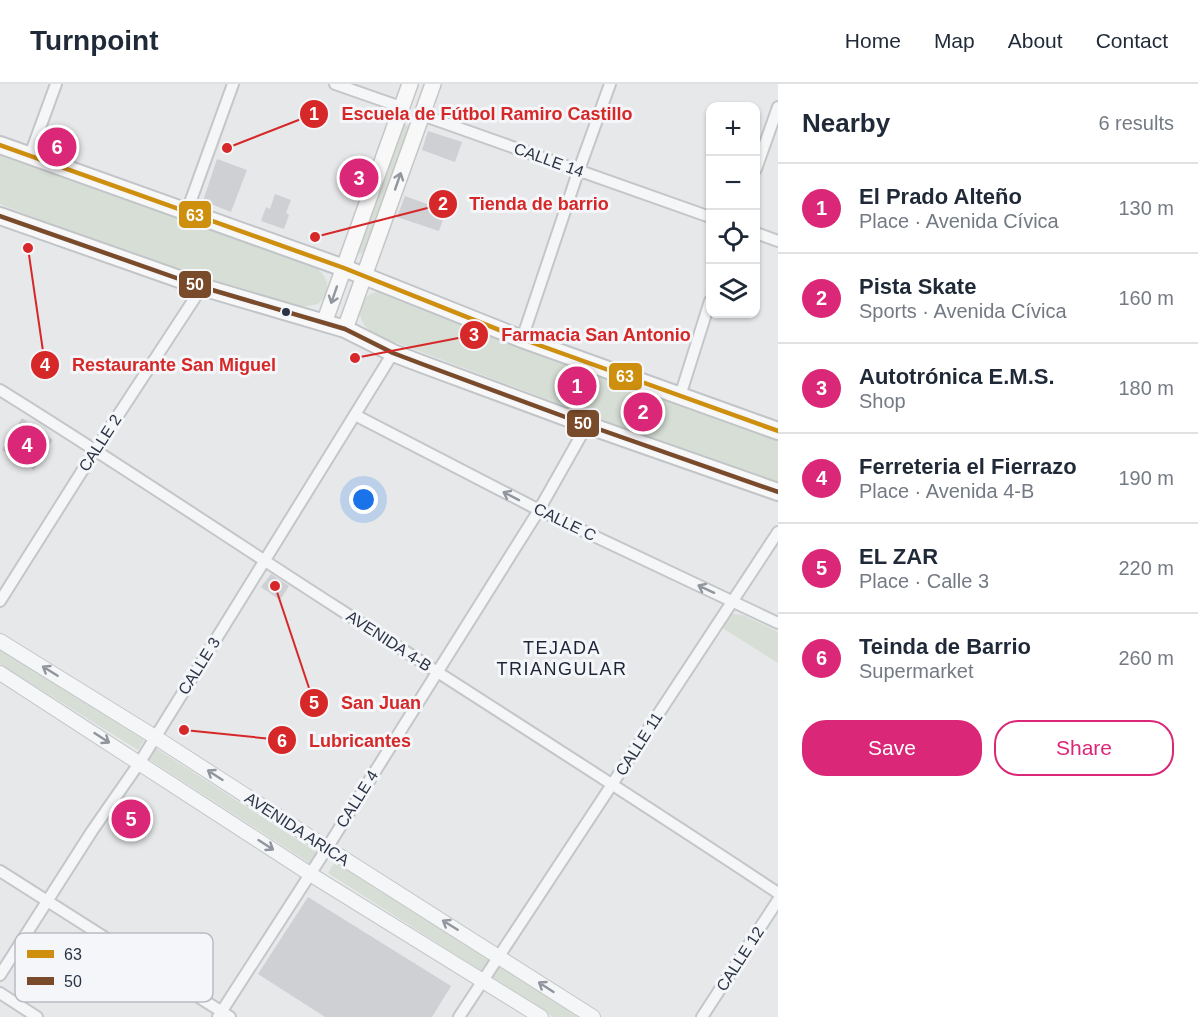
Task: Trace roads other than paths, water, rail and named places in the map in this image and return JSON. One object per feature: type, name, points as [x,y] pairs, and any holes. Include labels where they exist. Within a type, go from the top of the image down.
[{"type":"main road","points":[[324,323],[410,84]]},
{"type":"main road","points":[[345,329],[433,84]]},
{"type":"main road","points":[[401,107],[422,115]]},
{"type":"main road","points":[[0,145],[344,267],[522,339],[778,431]]},
{"type":"main road","points":[[1,218],[202,286],[345,329],[393,353],[587,425],[778,492]]},
{"type":"street","points":[[30,155],[56,84]]},
{"type":"street","points":[[187,211],[233,84]]},
{"type":"street","points":[[335,84],[401,107]]},
{"type":"street","points":[[522,339],[610,84]]},
{"type":"street","points":[[760,158],[778,107]]},
{"type":"street","name":"CALLE 14","points":[[422,115],[706,215]]},
{"type":"street","points":[[760,234],[778,241]]},
{"type":"street","name":"CALLE 2","points":[[0,601],[202,286]]},
{"type":"street","points":[[680,396],[706,316]]},
{"type":"street","name":"CALLE 3","points":[[27,933],[92,831],[140,762],[393,353]]},
{"type":"street","name":"AVENIDA 4-B","points":[[0,390],[96,449],[778,893]]},
{"type":"street","name":"CALLE C","points":[[355,415],[538,510],[778,623]]},
{"type":"street","name":"CALLE 4","points":[[223,1015],[538,510],[587,425]]},
{"type":"street","name":"CALLE 11","points":[[459,1017],[778,532]]},
{"type":"street","name":"AVENIDA ARICA","points":[[0,641],[594,1017]]},
{"type":"street","name":"AVENIDA ARICA","points":[[0,673],[310,874],[542,1017]]},
{"type":"street","points":[[0,871],[97,933]]},
{"type":"street","name":"CALLE 12","points":[[702,1017],[778,900]]},
{"type":"street","name":"CALLE 3","points":[[0,975],[15,952]]},
{"type":"street","points":[[0,993],[37,1017]]},
{"type":"street","points":[[203,1002],[223,1015]]},
{"type":"place","name":"Teinda de Barrio","points":[[57,147]]},
{"type":"place","name":"Escuela de Fútbol Ramiro Castillo","points":[[227,148]]},
{"type":"place","name":"Autotrónica E.M.S.","points":[[359,178]]},
{"type":"place","name":"Tienda de barrio","points":[[315,237]]},
{"type":"place","name":"Restaurante San Miguel","points":[[28,248]]},
{"type":"place","name":"Farmacia San Antonio","points":[[355,358]]},
{"type":"place","name":"El Prado Alteño","points":[[577,386]]},
{"type":"place","name":"Pista Skate","points":[[643,412]]},
{"type":"place","name":"Ferreteria el Fierrazo","points":[[27,445]]},
{"type":"place","name":"San Juan","points":[[275,586]]},
{"type":"place","name":"Lubricantes","points":[[184,730]]},
{"type":"place","name":"EL ZAR","points":[[131,819]]},
{"type":"district","name":"TEJADA TRIANGULAR","points":[[562,658]]}]
